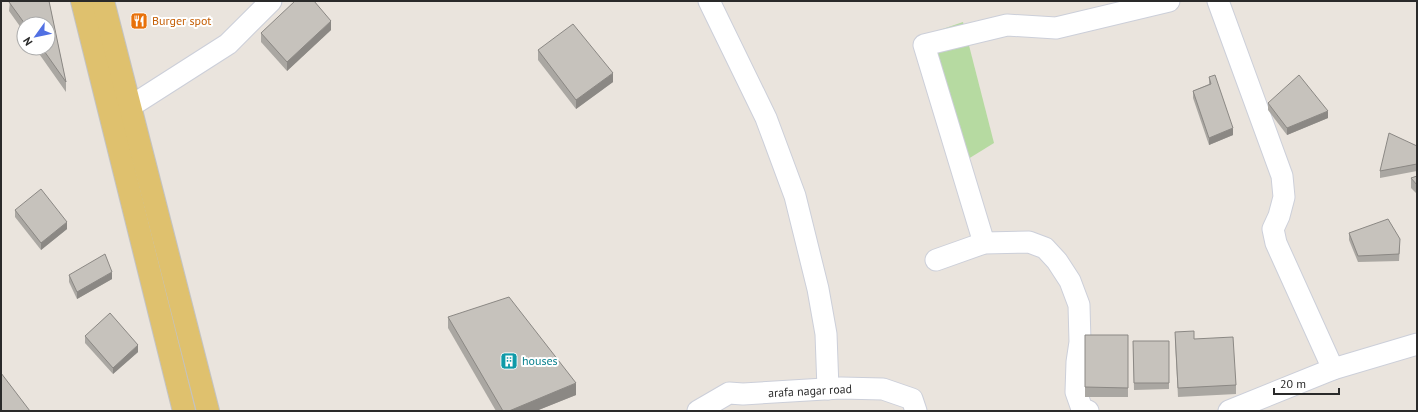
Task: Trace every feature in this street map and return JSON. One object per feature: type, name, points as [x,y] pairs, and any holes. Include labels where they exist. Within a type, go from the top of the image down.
[{"type":"main road","points":[[82,1],[184,411]]},
{"type":"main road","points":[[103,1],[208,411]]},
{"type":"street","points":[[131,106],[228,44],[272,1]]},
{"type":"street","points":[[709,1],[766,118],[795,196],[818,290],[826,334],[828,389]]},
{"type":"street","points":[[984,243],[924,45],[1007,25],[1056,28],[1169,1]]},
{"type":"street","points":[[1218,1],[1282,176],[1284,197],[1279,216],[1273,229],[1276,243],[1333,369]]},
{"type":"street","points":[[936,260],[984,243],[1030,242],[1045,248],[1057,260],[1067,276],[1079,304],[1080,342],[1077,362],[1076,392],[1082,409],[1088,411]]},
{"type":"street","points":[[1229,411],[1333,369],[1417,344]]},
{"type":"street","name":"arafa nagar road","points":[[698,411],[729,393],[743,394],[841,388],[883,389],[912,399],[916,411]]},
{"type":"green space","points":[[963,22],[994,143],[960,164],[925,35]]},
{"type":"building","points":[[49,1],[52,16],[19,16],[9,2]]},
{"type":"building","points":[[295,1],[314,1],[331,21],[287,62],[261,33]]},
{"type":"building","points":[[573,24],[613,73],[576,100],[538,50]]},
{"type":"building","points":[[56,34],[66,82],[48,56],[56,56]]},
{"type":"building","points":[[1215,75],[1233,128],[1209,138],[1193,91],[1211,84],[1209,77]]},
{"type":"building","points":[[1299,75],[1328,111],[1287,128],[1268,103]]},
{"type":"building","points":[[1389,133],[1417,146],[1417,164],[1380,171]]},
{"type":"building","points":[[1417,176],[1417,185],[1411,178]]},
{"type":"building","points":[[41,189],[67,222],[41,243],[15,210]]},
{"type":"building","points":[[1388,219],[1400,239],[1399,254],[1358,256],[1349,233]]},
{"type":"building","points":[[105,254],[112,272],[77,292],[69,275]]},
{"type":"building","name":"houses","points":[[509,297],[576,383],[509,411],[503,411],[448,317]]},
{"type":"building","points":[[110,313],[138,345],[113,368],[85,336]]},
{"type":"building","points":[[1194,331],[1194,339],[1233,337],[1236,385],[1178,388],[1175,332]]},
{"type":"building","points":[[1085,335],[1128,335],[1128,388],[1085,387]]},
{"type":"building","points":[[1133,341],[1169,341],[1169,383],[1134,383]]},
{"type":"building","points":[[1,373],[30,411],[1,411]]},
{"type":"place","name":"Burger spot","points":[[139,21]]},
{"type":"place","name":"houses","points":[[509,361]]}]
